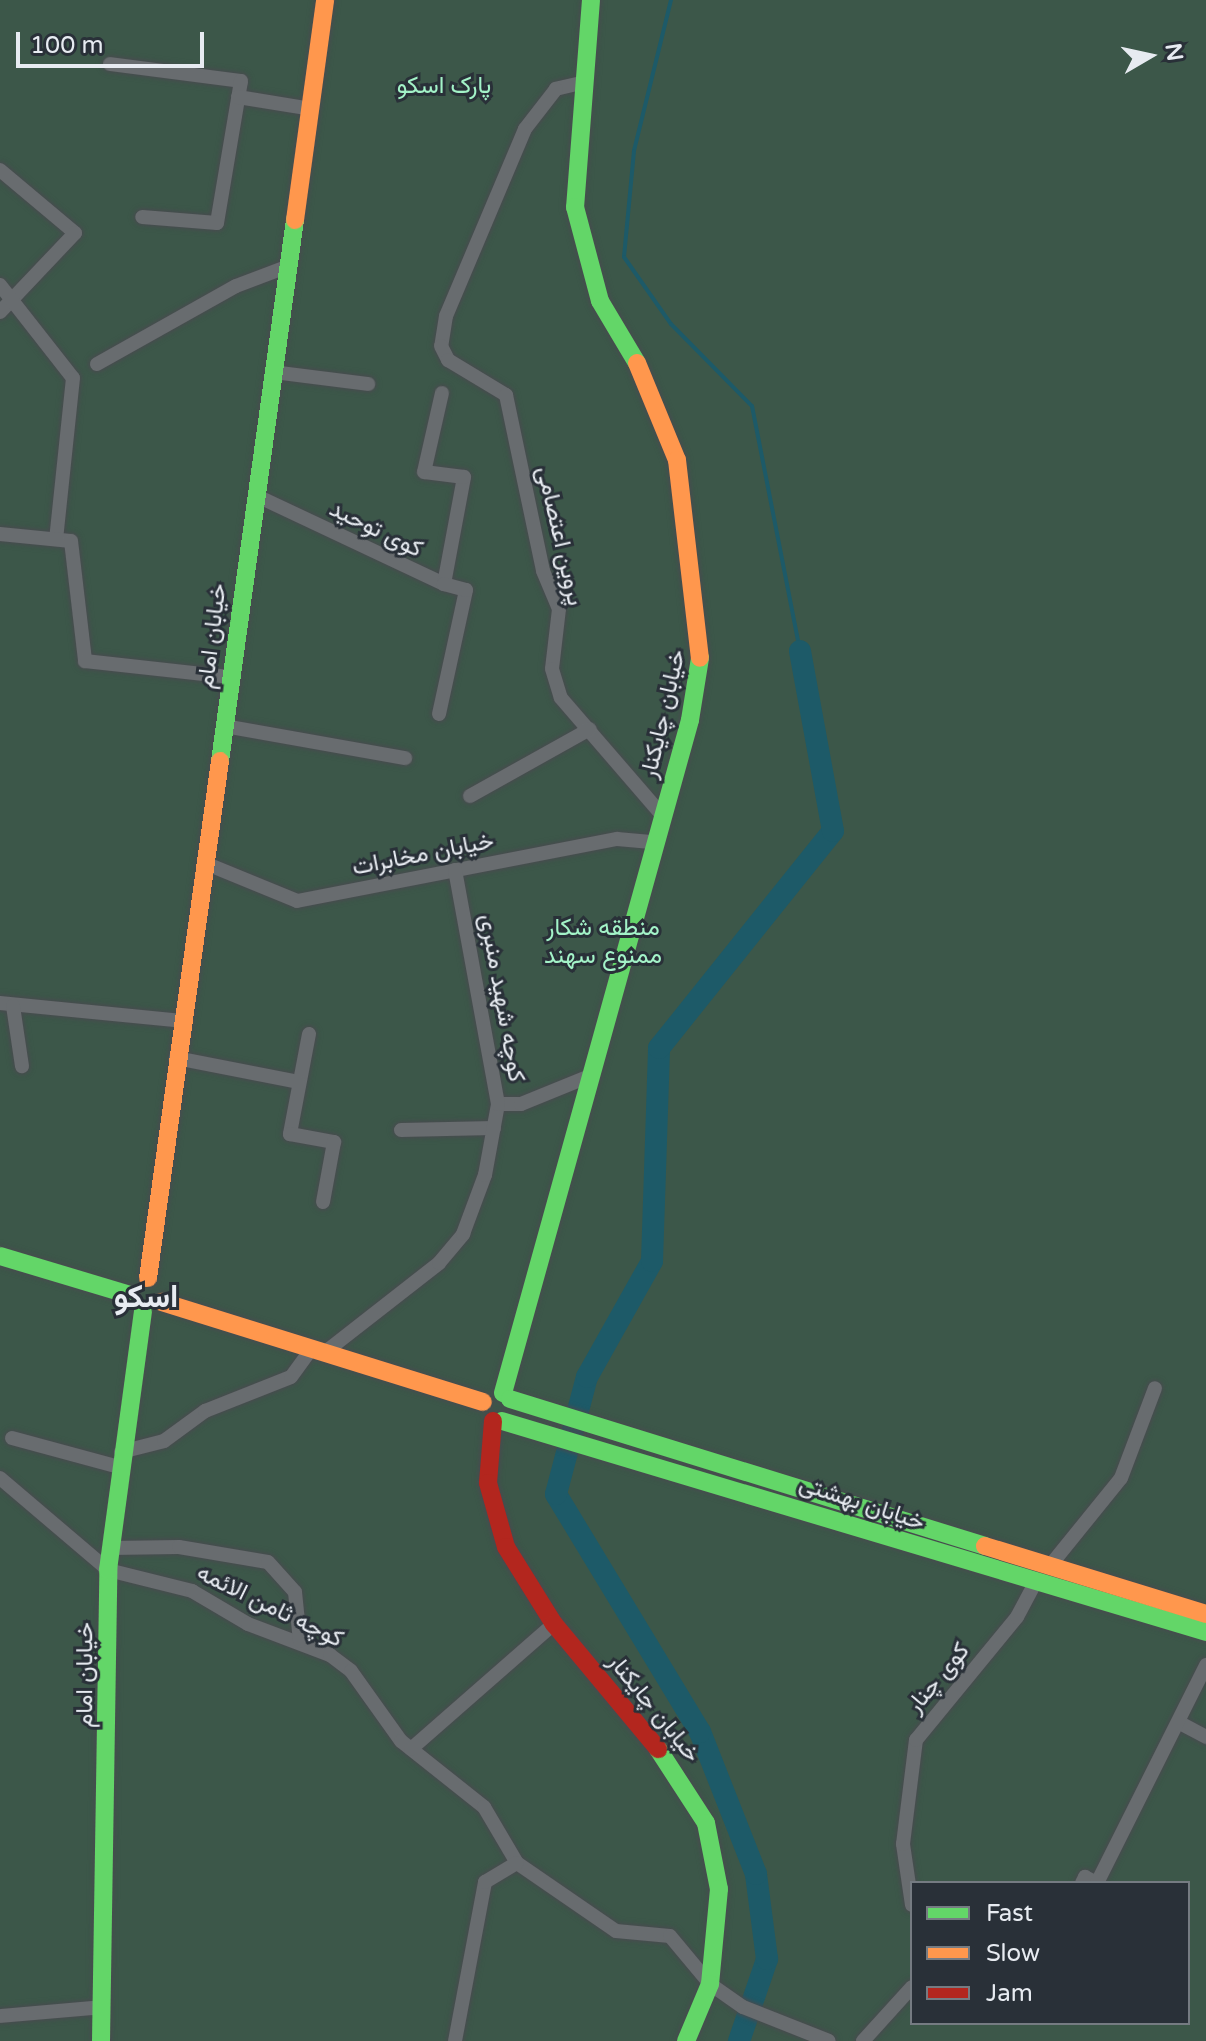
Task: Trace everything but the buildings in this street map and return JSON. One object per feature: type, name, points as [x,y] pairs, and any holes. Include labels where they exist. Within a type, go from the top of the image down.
[{"type":"main road","name":"خیابان امام","points":[[148,1278],[176,1058],[207,864],[286,267],[325,0]]},
{"type":"main road","name":"خیابان چایکنار","points":[[591,0],[581,83],[575,207],[587,266],[648,382],[677,460],[696,557],[703,643],[662,815],[587,1077],[498,1421],[494,1514],[554,1624],[665,1758],[706,1823],[719,1889],[710,1984],[686,2041]]},
{"type":"main road","points":[[0,1256],[130,1295],[143,1311],[162,1302],[483,1402],[506,1396]]},
{"type":"main road","points":[[130,1295],[148,1278],[161,1287],[162,1302]]},
{"type":"main road","name":"خیابان امام","points":[[101,2041],[108,1570],[120,1460],[143,1311]]},
{"type":"main road","name":"خیابان بهشتی","points":[[506,1396],[1206,1614]]},
{"type":"main road","points":[[483,1402],[498,1421]]},
{"type":"main road","name":"خیابان بهشتی","points":[[498,1421],[591,1446],[1034,1585],[1206,1632]]},
{"type":"street","points":[[110,64],[241,81],[217,223],[142,217]]},
{"type":"street","name":"پروین اعتصامی","points":[[581,83],[556,89],[525,129],[446,316],[441,346],[448,360],[506,395],[543,571],[559,609],[552,669],[561,698],[662,815]]},
{"type":"street","points":[[238,97],[311,109]]},
{"type":"street","points":[[0,170],[75,233],[0,312]]},
{"type":"street","points":[[97,364],[236,286],[286,267]]},
{"type":"street","points":[[0,285],[13,296],[73,378],[64,540],[85,661],[231,677]]},
{"type":"street","points":[[273,372],[368,384]]},
{"type":"street","name":"کوی توحید","points":[[257,496],[444,584],[464,477],[424,472],[442,393]]},
{"type":"street","points":[[0,534],[64,540]]},
{"type":"street","points":[[439,714],[466,590],[444,584]]},
{"type":"street","points":[[225,726],[405,758]]},
{"type":"street","points":[[470,796],[590,729]]},
{"type":"street","name":"خیابان مخابرات","points":[[207,864],[297,901],[617,839],[654,842]]},
{"type":"street","name":"کوچه شهید منبری","points":[[120,1460],[172,1438],[205,1411],[291,1377],[317,1351],[439,1263],[463,1234],[498,1104],[455,870]]},
{"type":"street","points":[[22,1066],[6,1005],[182,1021]]},
{"type":"street","points":[[309,1034],[290,1134],[334,1142],[323,1202]]},
{"type":"street","points":[[176,1058],[298,1082]]},
{"type":"street","points":[[498,1104],[521,1104],[587,1077]]},
{"type":"street","points":[[401,1130],[494,1128]]},
{"type":"street","points":[[1049,1567],[1121,1478],[1155,1388]]},
{"type":"street","points":[[12,1438],[120,1460]]},
{"type":"street","points":[[0,1478],[108,1570]]},
{"type":"street","points":[[111,1548],[179,1547],[268,1562],[295,1592],[300,1641]]},
{"type":"street","name":"کوچه ثامن الائمه","points":[[108,1570],[192,1591],[248,1624],[300,1641],[351,1671],[411,1749],[484,1807],[517,1863],[616,1931],[670,1936],[710,1984],[743,2007],[829,2041]]},
{"type":"street","name":"کوی چنار","points":[[910,1891],[903,1844],[916,1740],[1017,1617],[1034,1585]]},
{"type":"street","points":[[411,1749],[554,1624]]},
{"type":"street","points":[[1098,1881],[1180,1723],[1206,1665]]},
{"type":"street","points":[[1180,1723],[1206,1737]]},
{"type":"street","points":[[455,2041],[485,1882],[517,1863]]},
{"type":"street","points":[[863,2041],[910,1989]]},
{"type":"street","points":[[0,2016],[103,2007]]},
{"type":"green space","name":"منطقه شکار ممنوع سهند","points":[[0,0],[1206,0],[1206,2041],[0,2041]]},
{"type":"waterway","points":[[671,0],[634,151],[624,257],[671,324],[752,406],[800,651]]},
{"type":"waterway","points":[[739,2041],[767,1959],[756,1874],[700,1732],[556,1494],[587,1377],[652,1261],[659,1048],[833,831],[800,651]]},
{"type":"traffic: fast","points":[[591,0],[575,207],[600,301],[637,363]]},
{"type":"traffic: fast","points":[[220,761],[295,220]]},
{"type":"traffic: fast","points":[[503,1393],[690,720],[700,658]]},
{"type":"traffic: fast","points":[[0,1256],[130,1295]]},
{"type":"traffic: fast","points":[[101,2041],[108,1570],[143,1311]]},
{"type":"traffic: fast","points":[[510,1399],[985,1546]]},
{"type":"traffic: fast","points":[[502,1421],[1206,1632]]},
{"type":"traffic: fast","points":[[658,1749],[706,1823],[719,1889],[710,1984],[686,2041]]},
{"type":"traffic: slow","points":[[295,220],[325,0]]},
{"type":"traffic: slow","points":[[637,363],[677,460],[700,658]]},
{"type":"traffic: slow","points":[[148,1278],[220,761]]},
{"type":"traffic: slow","points":[[162,1302],[483,1402]]},
{"type":"traffic: slow","points":[[985,1546],[1206,1614]]},
{"type":"traffic: jam","points":[[493,1421],[488,1483],[506,1547],[554,1624],[658,1749]]},
{"type":"district","name":"اسکو","points":[[146,1297]]},
{"type":"park label","name":"پارک اسکو","points":[[444,86]]}]
